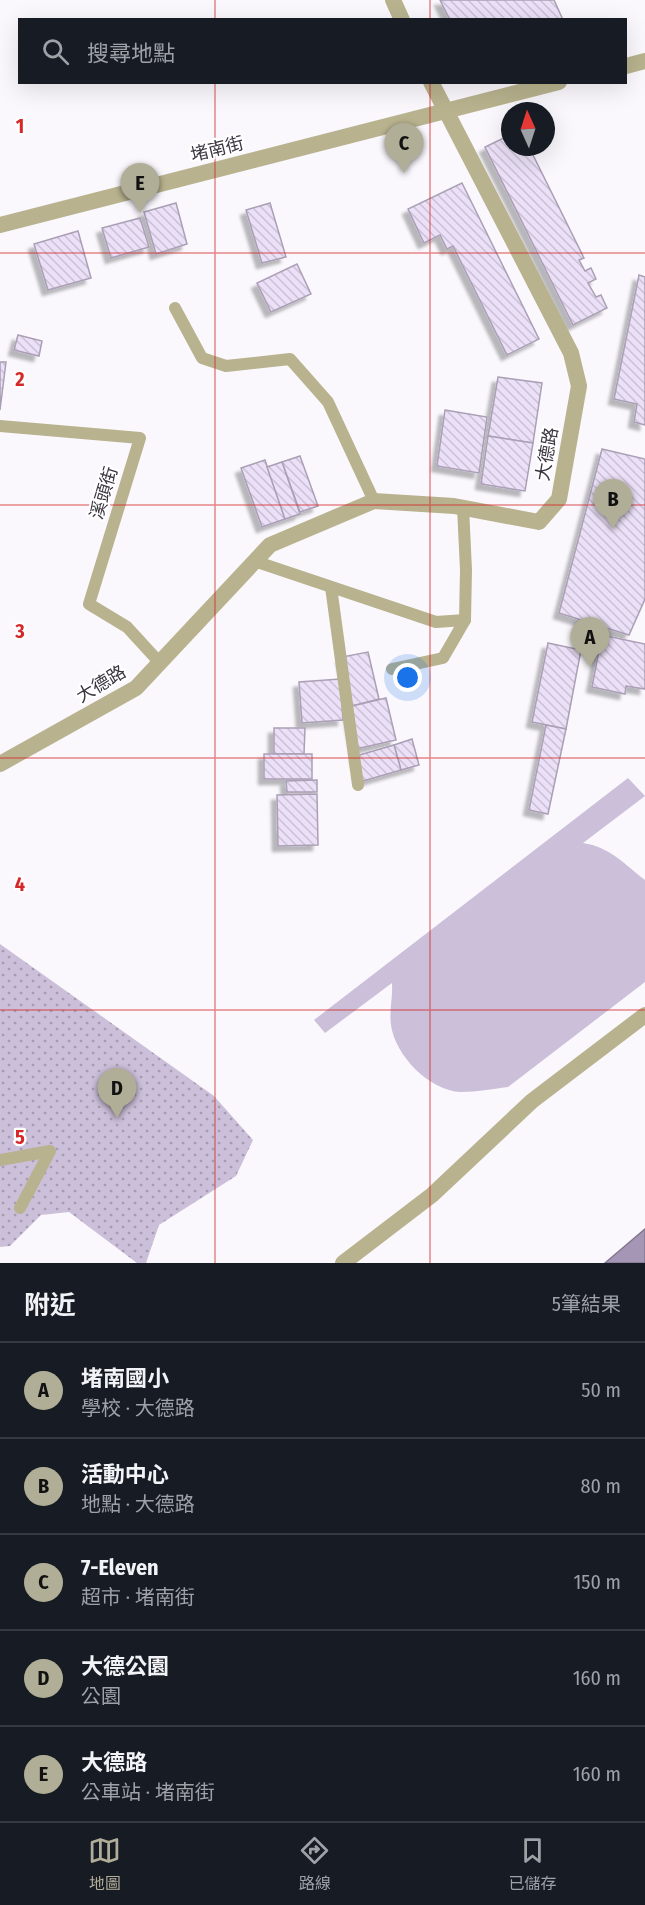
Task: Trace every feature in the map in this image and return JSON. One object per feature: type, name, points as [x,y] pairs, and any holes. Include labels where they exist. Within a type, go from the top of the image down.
[{"type":"street","points":[[393,0],[401,18]]},
{"type":"street","points":[[627,66],[645,61]]},
{"type":"street","points":[[432,84],[444,111]]},
{"type":"street","name":"堵南街","points":[[0,225],[551,84]]},
{"type":"street","name":"大德路","points":[[0,764],[136,688],[270,545],[374,501],[463,507],[539,522],[559,499],[579,386],[571,354],[444,111]]},
{"type":"street","points":[[343,1263],[432,1195],[532,1101],[645,1015]]},
{"type":"lane","points":[[175,308],[202,358],[226,366],[290,359],[328,402],[374,501]]},
{"type":"lane","name":"溪頭街","points":[[0,426],[140,438],[89,604],[127,627],[160,663]]},
{"type":"lane","points":[[392,669],[443,658],[465,620],[466,570],[463,507]]},
{"type":"lane","points":[[254,561],[436,622],[465,620]]},
{"type":"lane","points":[[331,587],[358,785]]},
{"type":"lane","points":[[0,1160],[50,1151],[20,1208]]},
{"type":"shaded area","points":[[628,778],[645,796],[583,843],[609,852],[645,880],[645,982],[508,1087],[478,1091],[461,1092],[437,1085],[406,1059],[399,1048],[391,1025],[392,983],[325,1033],[314,1020]]},
{"type":"shaded area","points":[[0,944],[214,1096],[253,1140],[236,1176],[159,1225],[146,1263],[137,1263],[69,1212],[41,1215],[10,1246],[0,1247]]},
{"type":"shaded area","points":[[645,1229],[645,1263],[605,1263]]},
{"type":"building","points":[[440,0],[554,0],[562,18],[449,18]]},
{"type":"building","points":[[501,139],[501,156],[533,156],[584,258],[579,260],[585,271],[591,268],[596,279],[588,283],[596,297],[601,295],[607,308],[573,325],[485,147]]},
{"type":"building","points":[[462,183],[539,339],[507,355],[453,246],[447,249],[440,235],[424,243],[408,209]]},
{"type":"building","points":[[176,203],[187,244],[156,254],[144,212]]},
{"type":"building","points":[[270,203],[286,257],[262,263],[246,210]]},
{"type":"building","points":[[140,218],[149,247],[111,258],[102,228]]},
{"type":"building","points":[[78,231],[91,278],[48,290],[34,244]]},
{"type":"building","points":[[297,264],[311,294],[271,312],[257,283]]},
{"type":"building","points":[[639,275],[645,277],[645,425],[634,422],[637,404],[614,399]]},
{"type":"building","points":[[18,335],[42,341],[39,356],[14,350]]},
{"type":"building","points":[[0,362],[6,362],[0,410]]},
{"type":"building","points":[[498,377],[542,383],[533,443],[488,436]]},
{"type":"building","points":[[445,410],[487,417],[479,473],[437,466]]},
{"type":"building","points":[[488,436],[533,443],[525,491],[481,484]]},
{"type":"building","points":[[602,449],[645,459],[645,599],[629,635],[559,613]]},
{"type":"building","points":[[300,456],[318,506],[300,512],[282,462]]},
{"type":"building","points":[[265,460],[285,519],[262,527],[241,468]]},
{"type":"building","points":[[282,462],[300,514],[285,519],[267,467]]},
{"type":"building","points":[[602,635],[645,644],[645,689],[626,686],[625,694],[592,687]]},
{"type":"building","points":[[548,643],[581,650],[566,729],[532,722]]},
{"type":"building","points":[[368,652],[379,699],[352,706],[342,657]]},
{"type":"building","points":[[340,679],[343,720],[302,723],[299,682]]},
{"type":"building","points":[[386,698],[396,740],[356,749],[348,707]]},
{"type":"building","points":[[546,725],[566,729],[548,814],[529,810]]},
{"type":"building","points":[[274,728],[305,728],[304,754],[274,754]]},
{"type":"building","points":[[412,739],[419,765],[401,770],[394,745]]},
{"type":"building","points":[[394,745],[401,770],[363,781],[356,756]]},
{"type":"building","points":[[264,754],[312,754],[312,779],[264,779]]},
{"type":"building","points":[[317,780],[317,792],[287,792],[286,781]]},
{"type":"building","points":[[317,794],[318,845],[278,846],[277,795]]},
{"type":"place","name":"7-Eleven","points":[[404,173]]},
{"type":"place","name":"大德路","points":[[140,213]]},
{"type":"place","name":"活動中心","points":[[613,529]]},
{"type":"place","name":"堵南國小","points":[[590,667]]},
{"type":"place","name":"大德公園","points":[[117,1118]]}]
